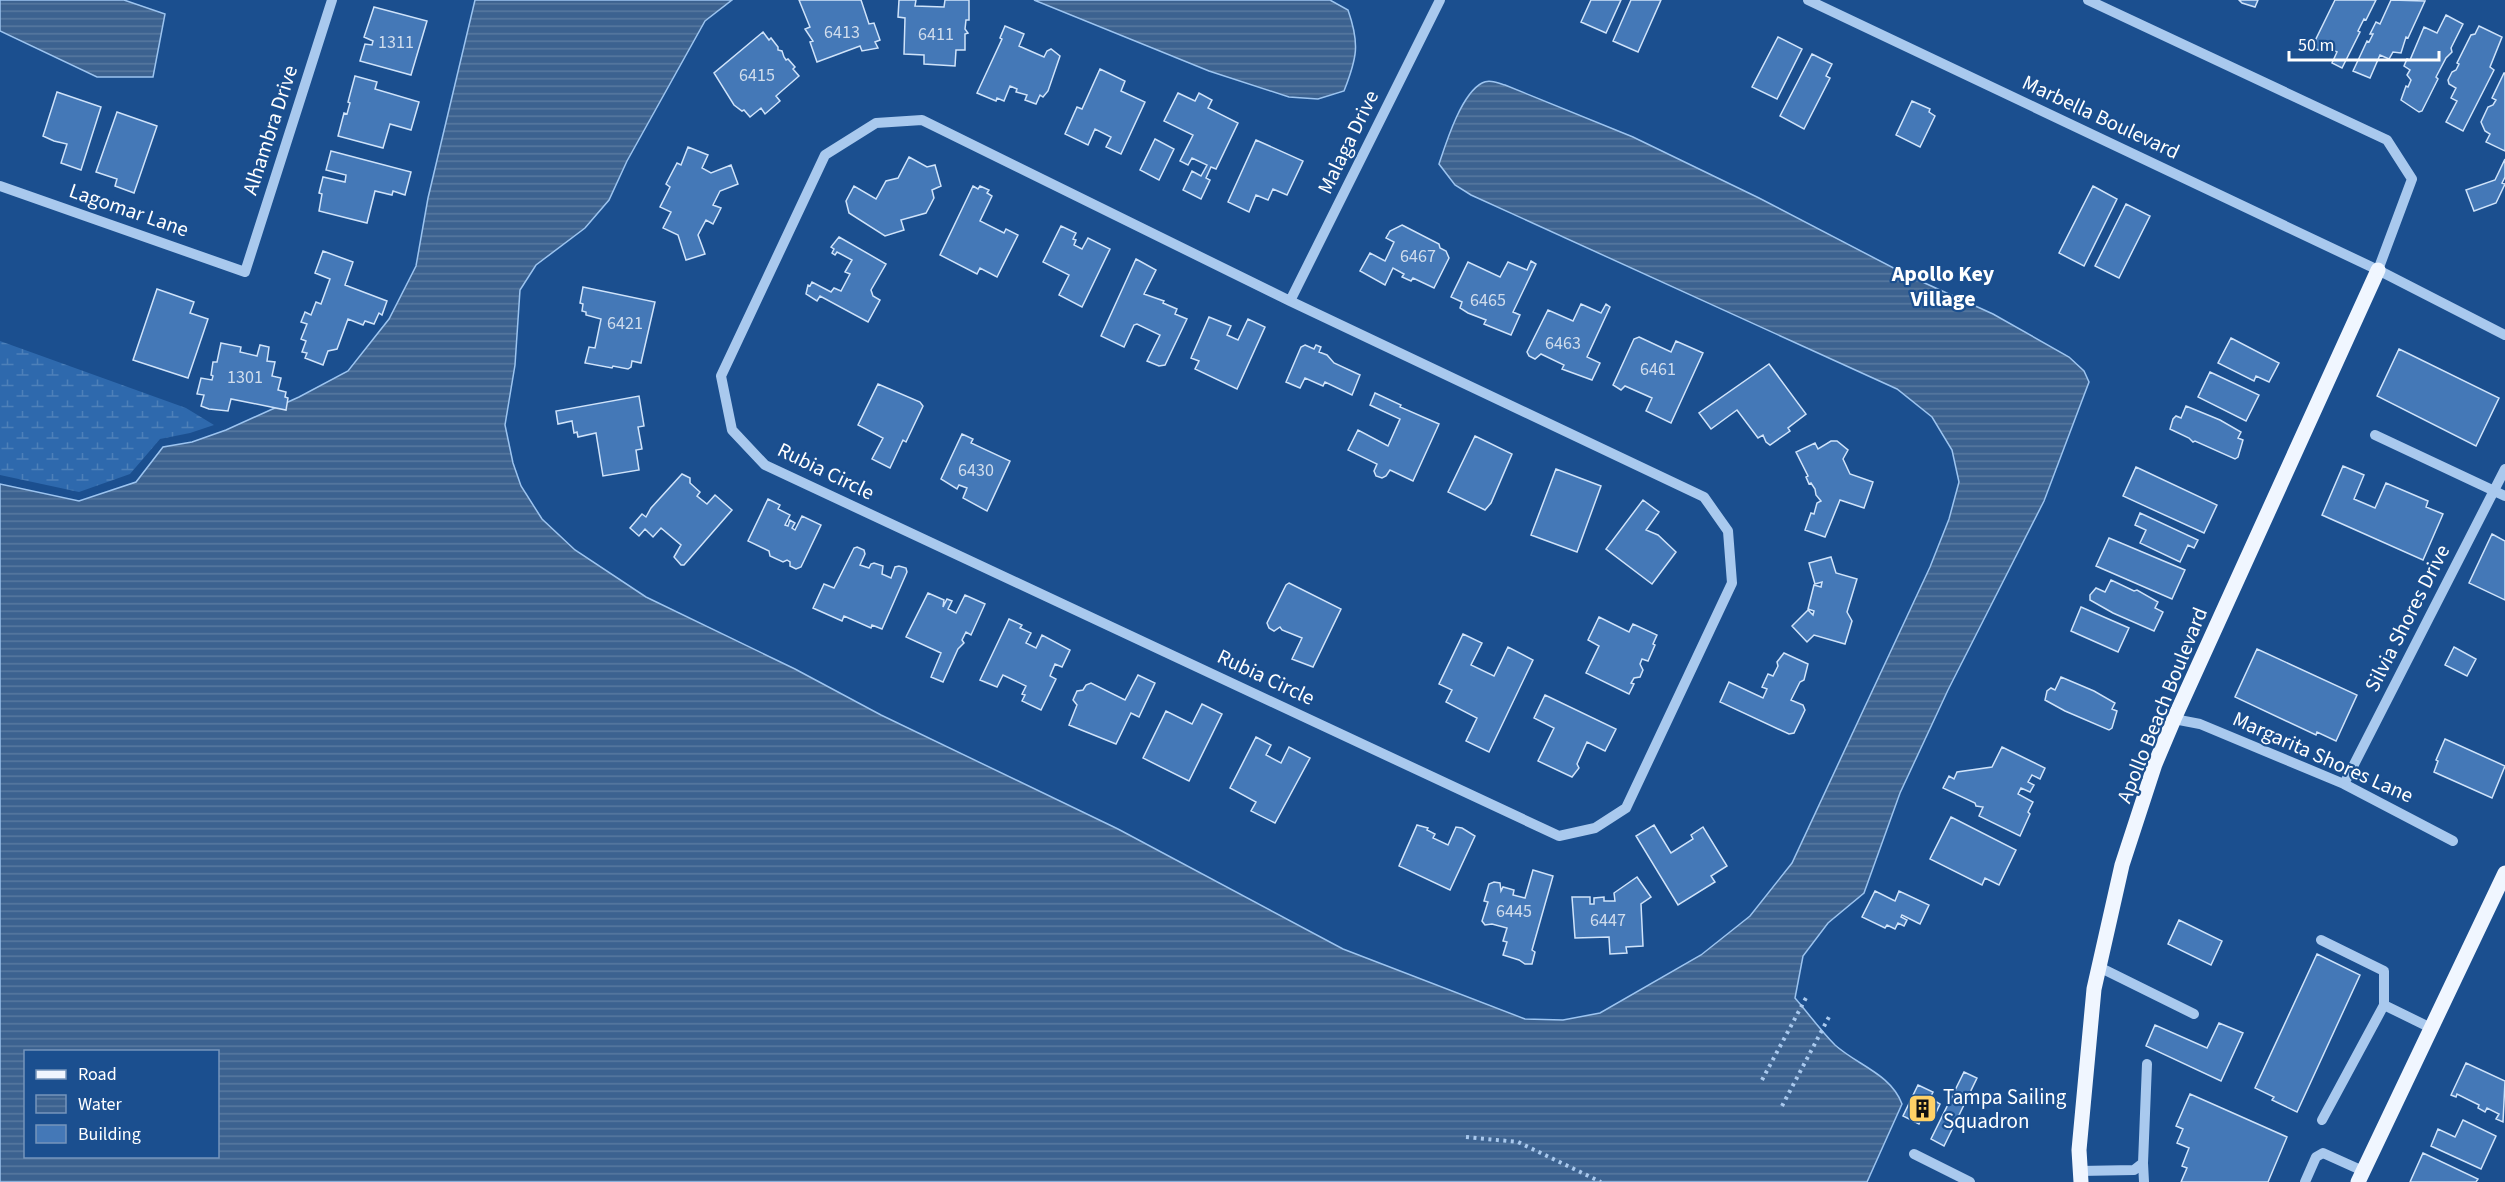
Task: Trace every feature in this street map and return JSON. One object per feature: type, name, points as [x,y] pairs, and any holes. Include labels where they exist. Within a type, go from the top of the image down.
[{"type":"main road","name":"Apollo Beach Boulevard","points":[[2081,1176],[2079,1149],[2094,989],[2122,865],[2155,764],[2378,270]]},
{"type":"main road","points":[[2361,1176],[2505,873]]},
{"type":"street","name":"Alhambra Drive","points":[[245,272],[332,0]]},
{"type":"street","name":"Malaga Drive","points":[[1290,301],[1440,0]]},
{"type":"street","name":"Marbella Boulevard","points":[[1808,0],[2378,270],[2505,335]]},
{"type":"street","points":[[2088,0],[2387,140],[2412,179],[2378,270]]},
{"type":"street","name":"Rubia Circle","points":[[922,120],[1290,301],[1704,497],[1728,531],[1732,583],[1626,808],[1595,828],[1559,836],[765,465],[732,430],[721,376],[825,155],[876,123],[922,120]]},
{"type":"street","name":"Lagomar Lane","points":[[0,186],[245,272]]},
{"type":"street","points":[[2375,435],[2505,496]]},
{"type":"street","name":"Silvia Shores Drive","points":[[2344,784],[2505,470]]},
{"type":"street","name":"Margarita Shores Lane","points":[[2174,719],[2200,724],[2344,784],[2453,840]]},
{"type":"street","points":[[2321,940],[2384,971],[2384,1005],[2322,1120]]},
{"type":"street","points":[[2099,967],[2194,1014]]},
{"type":"street","points":[[2384,1005],[2431,1028]]},
{"type":"street","points":[[2144,1182],[2147,1064]]},
{"type":"street","points":[[2305,1182],[2316,1157],[2323,1153],[2361,1176]]},
{"type":"street","points":[[1914,1154],[1970,1182]]},
{"type":"street","points":[[2081,1176],[2134,1170],[2143,1163]]},
{"type":"path","points":[[1762,1080],[1807,996]]},
{"type":"path","points":[[1782,1106],[1830,1015]]},
{"type":"path","points":[[1466,1137],[1518,1142],[1601,1182]]},
{"type":"green space","points":[[0,341],[186,408],[214,425],[160,439],[130,474],[79,492],[0,475]]},
{"type":"water","points":[[0,0],[124,0],[165,14],[153,77],[97,77],[0,31]]},
{"type":"water","points":[[475,0],[732,0],[705,21],[627,161],[609,200],[585,228],[536,265],[520,290],[515,365],[505,425],[513,463],[521,486],[542,519],[575,550],[646,597],[795,669],[881,715],[1118,829],[1343,949],[1525,1019],[1563,1020],[1600,1013],[1701,955],[1750,916],[1792,863],[1930,567],[1949,519],[1959,482],[1952,450],[1932,417],[1897,389],[1471,195],[1455,185],[1439,164],[1455,120],[1467,97],[1482,83],[1491,81],[1633,137],[1759,198],[1907,275],[1993,314],[2069,357],[2084,371],[2089,382],[2044,501],[1948,690],[1900,793],[1864,893],[1828,923],[1803,956],[1795,998],[1835,1045],[1882,1077],[1897,1094],[1902,1104],[1867,1182],[0,1182],[0,484],[79,501],[136,482],[163,447],[192,442],[226,430],[299,397],[348,371],[389,319],[416,266],[428,198]]},
{"type":"water","points":[[1034,0],[1330,0],[1348,10],[1354,32],[1354,60],[1344,91],[1318,99],[1289,97],[1209,71]]},
{"type":"building","points":[[799,0],[861,0],[869,24],[874,23],[880,40],[875,42],[878,48],[862,51],[860,46],[817,62],[810,42],[813,41],[805,29],[810,27]]},
{"type":"building","points":[[899,0],[916,0],[915,6],[944,7],[945,0],[969,0],[965,50],[956,50],[955,66],[924,64],[924,55],[904,54],[905,18],[898,17]]},
{"type":"building","points":[[1591,0],[1621,0],[1606,33],[1581,22]]},
{"type":"building","points":[[1631,0],[1661,0],[1638,52],[1613,41]]},
{"type":"building","points":[[2239,0],[2258,0],[2255,7]]},
{"type":"building","points":[[2335,0],[2376,0],[2358,31],[2360,32],[2342,68],[2332,63],[2337,52],[2325,47],[2322,52],[2312,47]]},
{"type":"building","points":[[2391,0],[2425,1],[2408,38],[2406,37],[2401,53],[2393,52],[2389,59],[2380,55],[2370,78],[2353,71],[2367,41],[2369,42],[2373,34],[2370,34],[2376,22],[2380,24]]},
{"type":"building","points":[[374,7],[427,21],[411,75],[360,61],[365,44],[372,45],[373,41],[364,37]]},
{"type":"building","points":[[2446,15],[2463,24],[2451,48],[2452,52],[2446,58],[2422,111],[2419,112],[2401,100],[2411,80],[2407,75],[2410,70],[2404,66],[2407,59],[2410,60],[2424,27],[2437,33]]},
{"type":"building","points":[[1005,26],[1024,34],[1019,46],[1044,57],[1051,49],[1060,56],[1048,91],[1043,97],[1040,95],[1036,104],[1025,100],[1027,95],[1016,92],[1017,89],[1010,86],[1004,101],[997,98],[996,101],[977,93],[1002,39],[1000,38]]},
{"type":"building","points":[[2479,26],[2502,37],[2490,67],[2494,70],[2463,131],[2446,122],[2457,101],[2451,98],[2456,88],[2449,84],[2448,80],[2452,72],[2456,70],[2459,64],[2457,63],[2471,35],[2475,34]]},
{"type":"building","points":[[763,32],[769,40],[771,38],[778,50],[782,51],[799,76],[776,96],[780,101],[765,114],[761,108],[750,117],[744,110],[734,105],[714,73]]},
{"type":"building","points":[[1778,37],[1802,49],[1777,99],[1752,87]]},
{"type":"building","points":[[1812,54],[1832,64],[1826,76],[1830,78],[1804,129],[1780,116]]},
{"type":"building","points":[[1100,69],[1125,81],[1121,91],[1145,102],[1121,154],[1106,147],[1111,137],[1095,129],[1088,145],[1065,134],[1077,107],[1082,109]]},
{"type":"building","points":[[2504,73],[2505,151],[2486,142],[2490,134],[2485,131],[2481,122],[2488,107],[2496,100],[2492,98]]},
{"type":"building","points":[[355,76],[377,82],[375,89],[419,102],[411,130],[390,124],[383,148],[338,136],[344,113],[347,114]]},
{"type":"building","points":[[57,92],[101,107],[81,170],[61,163],[67,144],[43,136]]},
{"type":"building","points":[[1178,93],[1195,101],[1199,93],[1212,100],[1208,108],[1238,123],[1216,169],[1211,167],[1206,178],[1210,180],[1201,199],[1183,190],[1192,171],[1201,176],[1207,165],[1192,158],[1188,165],[1180,161],[1193,135],[1164,121]]},
{"type":"building","points":[[1912,101],[1930,109],[1929,112],[1935,116],[1920,147],[1896,135]]},
{"type":"building","points":[[117,112],[157,126],[134,193],[115,186],[117,179],[96,172]]},
{"type":"building","points":[[1155,139],[1174,149],[1159,180],[1140,170]]},
{"type":"building","points":[[1256,140],[1303,161],[1287,195],[1273,189],[1268,200],[1256,195],[1249,212],[1228,202]]},
{"type":"building","points":[[688,147],[708,155],[702,168],[711,173],[731,165],[738,184],[720,191],[713,205],[721,208],[713,224],[706,220],[698,235],[705,254],[686,260],[678,235],[663,228],[671,212],[660,207],[670,187],[666,184],[677,163],[681,165]]},
{"type":"building","points":[[331,151],[411,172],[405,195],[393,191],[392,195],[375,191],[367,223],[319,211],[322,194],[319,193],[323,177],[345,182],[346,175],[326,170]]},
{"type":"building","points":[[909,157],[927,167],[935,165],[941,186],[932,190],[934,198],[926,213],[901,220],[904,230],[885,236],[849,213],[846,201],[854,186],[876,199],[886,181],[898,178]]},
{"type":"building","points":[[2505,159],[2505,177],[2502,183],[2505,184],[2496,203],[2474,211],[2466,190],[2495,180]]},
{"type":"building","points":[[973,186],[989,190],[987,193],[992,196],[980,221],[1004,233],[1006,229],[1018,235],[997,277],[980,268],[977,274],[940,255]]},
{"type":"building","points":[[2093,186],[2117,199],[2084,266],[2059,253]]},
{"type":"building","points":[[2126,204],[2150,216],[2119,278],[2095,266]]},
{"type":"building","points":[[1402,225],[1439,244],[1440,248],[1446,251],[1449,258],[1434,288],[1413,278],[1411,281],[1402,277],[1404,274],[1393,268],[1385,285],[1360,271],[1370,253],[1385,261],[1394,242],[1386,238],[1390,231]]},
{"type":"building","points":[[1061,226],[1076,233],[1073,239],[1076,240],[1074,245],[1082,249],[1088,238],[1110,249],[1082,307],[1059,295],[1069,275],[1043,262]]},
{"type":"building","points":[[839,237],[886,264],[871,290],[873,296],[880,300],[868,322],[820,296],[817,301],[806,294],[808,285],[810,286],[812,282],[831,292],[834,288],[841,291],[850,274],[845,272],[852,260],[837,252],[835,255],[832,253],[834,249],[831,247]]},
{"type":"building","points":[[323,251],[353,262],[345,285],[387,301],[382,315],[379,313],[374,324],[365,321],[363,325],[348,319],[337,349],[328,351],[323,365],[305,358],[307,353],[302,352],[306,341],[301,339],[307,324],[301,322],[305,312],[311,315],[316,302],[321,304],[330,279],[315,273]]},
{"type":"building","points":[[1136,259],[1156,270],[1144,294],[1164,301],[1163,303],[1177,309],[1175,314],[1187,319],[1165,365],[1159,366],[1147,361],[1160,335],[1137,324],[1134,325],[1124,347],[1101,336]]},
{"type":"building","points":[[1531,261],[1536,264],[1513,312],[1520,315],[1511,335],[1484,324],[1486,320],[1460,308],[1462,302],[1451,297],[1468,262],[1500,277],[1508,262],[1527,270]]},
{"type":"building","points":[[583,287],[655,302],[641,363],[632,361],[628,369],[585,363],[589,347],[595,348],[601,319],[586,315],[586,312],[582,311],[583,304],[580,303]]},
{"type":"building","points":[[157,289],[194,302],[190,313],[208,319],[188,378],[133,360]]},
{"type":"building","points":[[1581,304],[1601,313],[1606,304],[1610,307],[1587,357],[1600,363],[1592,380],[1562,369],[1564,365],[1541,354],[1535,359],[1527,352],[1548,310],[1573,321]]},
{"type":"building","points":[[1209,317],[1231,326],[1227,335],[1238,340],[1248,319],[1265,327],[1237,389],[1195,369],[1199,361],[1191,358]]},
{"type":"building","points":[[1639,337],[1671,352],[1676,341],[1703,353],[1671,423],[1646,411],[1652,398],[1625,386],[1621,390],[1613,385],[1634,339]]},
{"type":"building","points":[[2231,338],[2279,363],[2269,382],[2256,376],[2254,381],[2218,363]]},
{"type":"building","points":[[221,343],[241,347],[240,352],[257,356],[260,345],[269,347],[267,361],[275,362],[272,376],[281,378],[278,390],[286,392],[285,397],[288,398],[286,410],[231,399],[228,411],[201,406],[204,395],[197,394],[201,378],[212,380],[213,362],[217,362]]},
{"type":"building","points":[[1305,345],[1314,349],[1316,345],[1321,347],[1319,352],[1327,355],[1334,363],[1360,375],[1352,395],[1325,382],[1323,386],[1305,378],[1300,388],[1286,382],[1301,347]]},
{"type":"building","points":[[2399,349],[2499,398],[2476,446],[2377,396]]},
{"type":"building","points":[[1769,364],[1806,414],[1788,428],[1790,431],[1770,445],[1763,435],[1758,438],[1737,410],[1711,429],[1699,413]]},
{"type":"building","points":[[2210,372],[2259,395],[2246,421],[2198,397]]},
{"type":"building","points":[[878,384],[920,402],[923,406],[906,442],[903,440],[890,468],[872,459],[883,438],[858,425]]},
{"type":"building","points":[[1375,393],[1439,424],[1413,481],[1390,470],[1382,478],[1376,476],[1374,471],[1377,464],[1348,450],[1358,430],[1388,446],[1400,419],[1370,405]]},
{"type":"building","points":[[639,396],[644,426],[638,427],[642,449],[636,450],[639,470],[603,476],[596,433],[578,437],[577,432],[574,433],[572,421],[558,424],[556,411]]},
{"type":"building","points":[[2186,406],[2220,420],[2241,432],[2238,438],[2243,440],[2238,457],[2235,459],[2193,442],[2170,429],[2173,419],[2176,416],[2181,418]]},
{"type":"building","points":[[962,434],[973,439],[971,443],[1010,461],[987,511],[963,498],[967,488],[959,485],[957,489],[941,479]]},
{"type":"building","points":[[1475,436],[1512,454],[1491,503],[1485,510],[1448,492]]},
{"type":"building","points":[[1831,441],[1837,441],[1848,450],[1843,459],[1850,474],[1873,482],[1864,508],[1840,500],[1825,537],[1805,530],[1811,513],[1814,514],[1817,503],[1821,501],[1811,483],[1809,484],[1806,477],[1808,476],[1796,452],[1815,443],[1818,449]]},
{"type":"building","points":[[2343,466],[2364,475],[2354,499],[2375,508],[2386,483],[2428,501],[2426,507],[2443,514],[2423,560],[2322,515]]},
{"type":"building","points":[[2136,467],[2217,505],[2204,533],[2123,496]]},
{"type":"building","points":[[1556,469],[1601,486],[1577,552],[1531,535]]},
{"type":"building","points":[[682,474],[690,478],[690,483],[700,492],[697,496],[707,504],[715,495],[732,510],[684,565],[681,565],[674,557],[681,545],[661,528],[653,537],[645,529],[639,536],[630,528],[642,514],[646,517],[651,508]]},
{"type":"building","points":[[768,499],[780,505],[778,509],[790,515],[785,525],[788,526],[790,520],[795,523],[792,528],[795,530],[802,516],[821,525],[801,567],[796,569],[790,566],[787,560],[783,562],[770,556],[769,551],[748,541]]},
{"type":"building","points":[[1643,500],[1659,512],[1646,530],[1658,535],[1676,552],[1652,584],[1606,549]]},
{"type":"building","points":[[2140,513],[2198,540],[2194,548],[2188,545],[2180,562],[2140,543],[2146,530],[2135,525]]},
{"type":"building","points":[[2492,534],[2505,541],[2505,600],[2469,583]]},
{"type":"building","points":[[2109,538],[2185,570],[2172,599],[2096,566]]},
{"type":"building","points":[[854,548],[864,550],[865,554],[860,565],[869,568],[874,563],[883,566],[882,574],[891,578],[895,567],[906,568],[907,572],[882,629],[872,625],[871,628],[844,616],[842,621],[813,608],[824,584],[834,588]]},
{"type":"building","points":[[1831,557],[1836,573],[1857,579],[1847,612],[1852,621],[1845,644],[1814,635],[1807,642],[1792,626],[1808,610],[1813,615],[1814,611],[1808,609],[1814,585],[1821,587],[1822,582],[1815,584],[1809,563]]},
{"type":"building","points":[[2111,580],[2134,591],[2137,590],[2158,602],[2155,608],[2163,612],[2154,631],[2090,600],[2090,595],[2096,588],[2105,592]]},
{"type":"building","points":[[1289,583],[1341,609],[1313,667],[1292,659],[1302,638],[1280,627],[1274,631],[1267,623]]},
{"type":"building","points":[[928,593],[944,600],[943,607],[947,599],[952,601],[948,609],[956,613],[965,595],[985,604],[971,635],[966,632],[962,640],[964,643],[958,649],[943,682],[931,677],[941,653],[906,637]]},
{"type":"building","points":[[2081,607],[2129,628],[2118,652],[2071,631]]},
{"type":"building","points":[[1599,617],[1629,632],[1633,624],[1657,635],[1648,661],[1642,659],[1640,664],[1643,670],[1640,677],[1634,678],[1631,683],[1634,684],[1629,694],[1586,673],[1599,646],[1588,640]]},
{"type":"building","points":[[1009,619],[1022,625],[1020,628],[1031,633],[1026,643],[1036,648],[1042,635],[1070,650],[1062,667],[1055,664],[1050,676],[1056,679],[1041,710],[1022,701],[1025,695],[1022,694],[1026,686],[1003,675],[997,687],[980,680]]},
{"type":"building","points":[[1463,634],[1482,643],[1471,665],[1494,676],[1508,647],[1533,660],[1489,752],[1466,741],[1477,718],[1446,702],[1452,690],[1439,684]]},
{"type":"building","points":[[2454,647],[2476,659],[2467,676],[2445,665]]},
{"type":"building","points":[[2257,649],[2357,695],[2336,741],[2317,732],[2316,735],[2235,697]]},
{"type":"building","points":[[1784,653],[1808,664],[1804,680],[1800,682],[1791,700],[1803,705],[1805,710],[1794,733],[1789,734],[1720,702],[1729,682],[1763,698],[1767,689],[1762,687],[1768,674],[1773,676],[1778,666],[1777,662]]},
{"type":"building","points":[[1138,675],[1155,683],[1139,717],[1131,713],[1116,744],[1069,725],[1077,705],[1073,700],[1077,691],[1083,690],[1091,683],[1125,700]]},
{"type":"building","points":[[2061,677],[2115,703],[2112,709],[2117,711],[2112,728],[2109,730],[2045,700],[2047,691],[2051,688],[2055,690]]},
{"type":"building","points":[[1545,695],[1616,729],[1605,751],[1587,742],[1577,764],[1579,768],[1572,777],[1538,761],[1554,728],[1534,718]]},
{"type":"building","points":[[1202,704],[1222,714],[1189,781],[1143,758],[1166,711],[1192,724]]},
{"type":"building","points":[[1256,737],[1271,745],[1266,755],[1281,763],[1289,747],[1310,758],[1275,823],[1251,811],[1256,802],[1230,788]]},
{"type":"building","points":[[2445,739],[2505,766],[2492,798],[2434,772],[2438,761],[2436,760]]},
{"type":"building","points":[[2002,747],[2045,768],[2040,779],[2032,775],[2028,782],[2034,785],[2030,792],[2021,788],[2018,794],[2033,802],[2020,836],[1979,816],[1983,807],[1976,806],[1975,803],[1943,788],[1949,776],[1954,779],[1957,772],[1992,767]]},
{"type":"building","points":[[1951,817],[2016,850],[1999,885],[1985,878],[1982,885],[1930,859]]},
{"type":"building","points":[[1417,825],[1428,828],[1427,830],[1435,834],[1433,838],[1448,845],[1456,827],[1475,836],[1450,890],[1399,866]]},
{"type":"building","points":[[1654,825],[1671,853],[1693,839],[1691,835],[1703,827],[1727,866],[1711,876],[1715,882],[1678,905],[1636,836]]},
{"type":"building","points":[[1533,870],[1553,876],[1532,950],[1535,952],[1532,964],[1525,964],[1503,955],[1507,942],[1503,941],[1507,928],[1492,924],[1485,925],[1482,921],[1488,902],[1484,901],[1489,884],[1500,883],[1501,891],[1503,887],[1514,890],[1513,895],[1525,898]]},
{"type":"building","points":[[1637,877],[1651,897],[1641,904],[1643,946],[1626,947],[1627,953],[1610,954],[1609,937],[1575,938],[1572,897],[1590,897],[1590,904],[1594,904],[1594,898],[1604,897],[1604,901],[1615,901],[1614,893]]},
{"type":"building","points":[[1875,891],[1895,901],[1899,891],[1929,905],[1920,924],[1902,915],[1901,917],[1907,920],[1904,926],[1898,923],[1895,929],[1887,925],[1885,928],[1862,917]]},
{"type":"building","points":[[2179,920],[2222,941],[2211,965],[2168,944]]},
{"type":"building","points":[[2317,954],[2360,975],[2297,1112],[2272,1100],[2274,1097],[2255,1088]]},
{"type":"building","points":[[2219,1023],[2243,1033],[2221,1081],[2146,1046],[2155,1025],[2207,1048]]},
{"type":"building","points":[[2466,1063],[2505,1081],[2503,1122],[2496,1119],[2499,1114],[2487,1108],[2485,1112],[2478,1108],[2479,1105],[2457,1094],[2456,1097],[2451,1095]]},
{"type":"building","points":[[1964,1072],[1977,1078],[1944,1146],[1931,1139]]},
{"type":"building","name":"Tampa Sailing Squadron","points":[[1918,1085],[1933,1092],[1930,1098],[1940,1104],[1933,1119],[1923,1114],[1919,1124],[1903,1116]]},
{"type":"building","points":[[2190,1094],[2287,1137],[2268,1182],[2181,1182],[2187,1168],[2182,1166],[2189,1148],[2177,1143],[2183,1129],[2176,1126]]},
{"type":"building","points":[[2463,1120],[2496,1136],[2481,1169],[2431,1146],[2438,1129],[2455,1137]]},
{"type":"building","points":[[2423,1153],[2478,1179],[2476,1182],[2410,1182]]},
{"type":"place","name":"Tampa Sailing Squadron","points":[[1922,1109]]},
{"type":"district","name":"Apollo Key Village","points":[[1943,286]]}]
